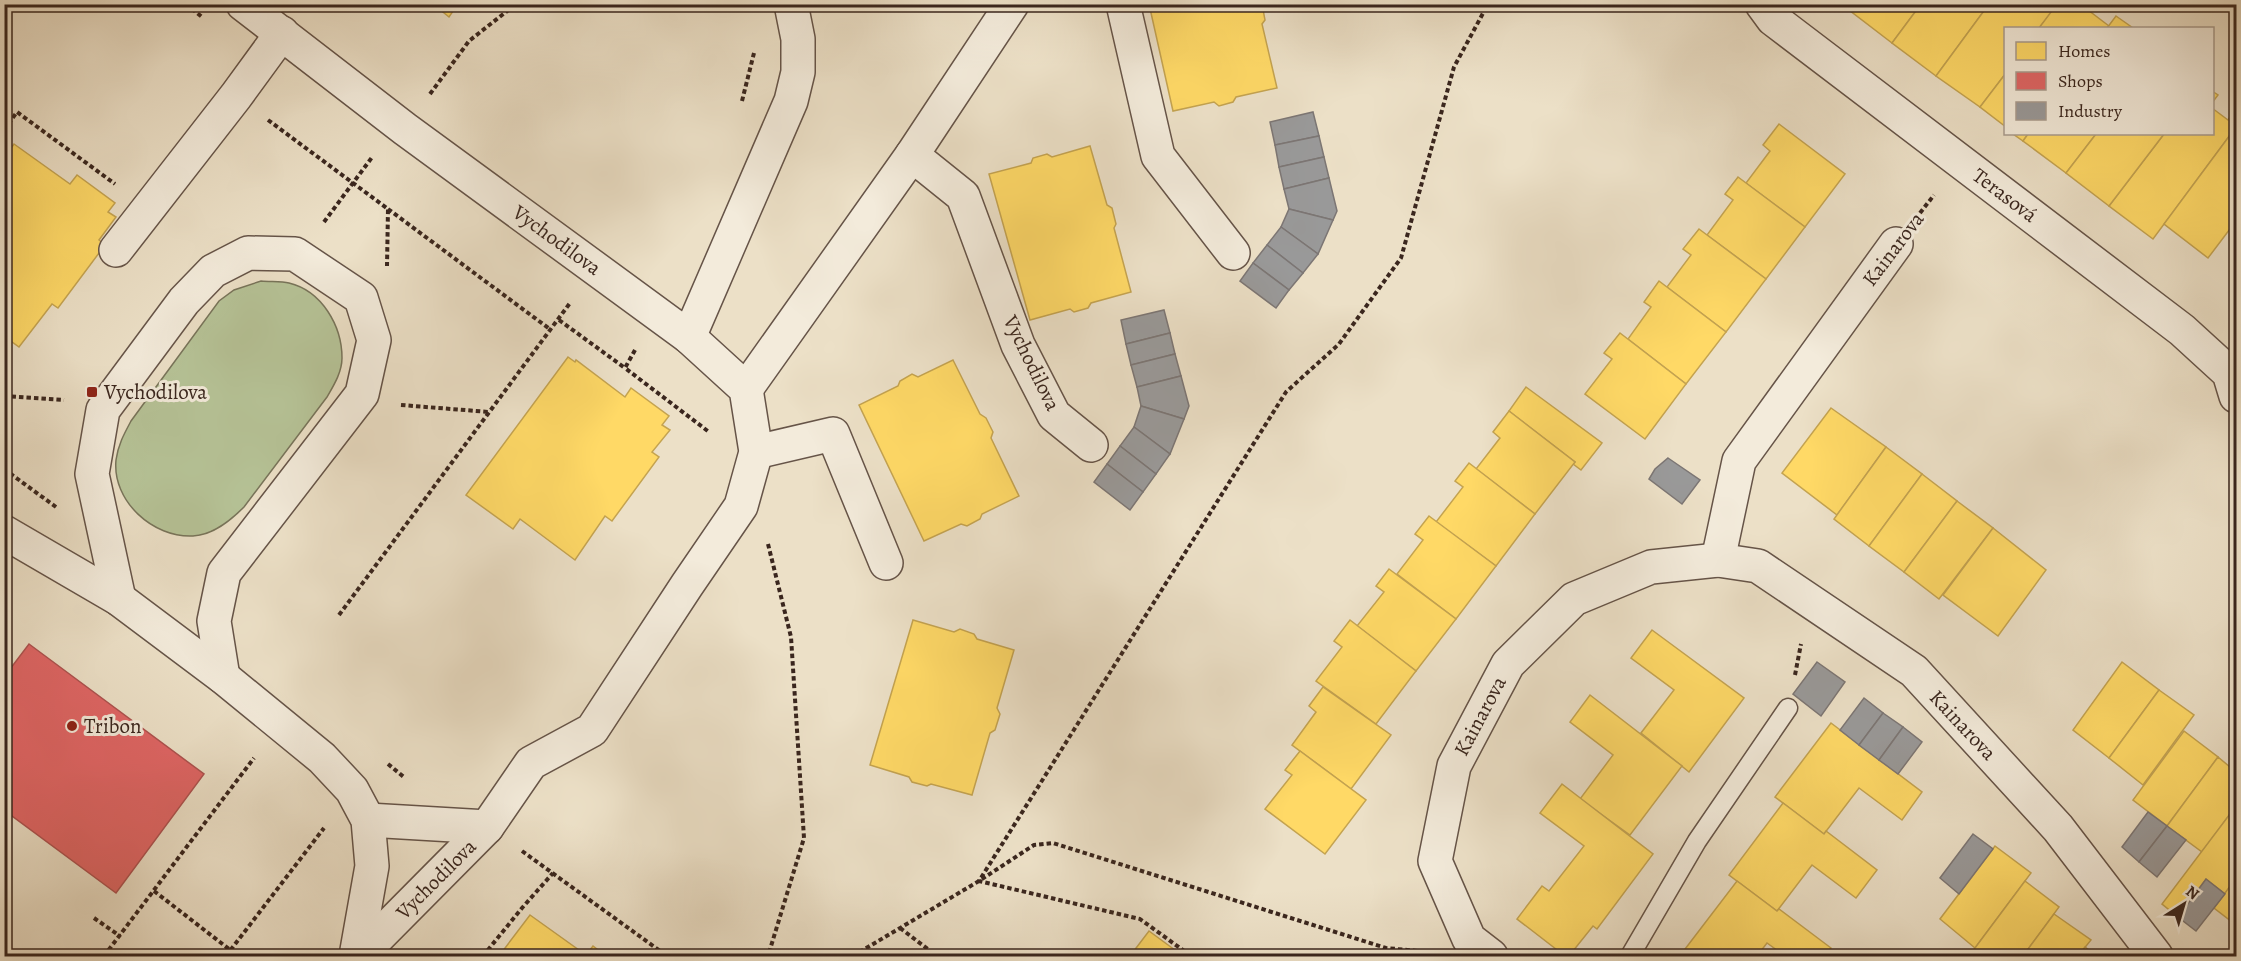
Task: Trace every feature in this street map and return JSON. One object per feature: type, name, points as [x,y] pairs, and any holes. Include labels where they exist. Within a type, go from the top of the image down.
[{"type":"street","name":"Vychodilova","points":[[243,4],[405,129],[689,337],[746,389],[756,452],[741,506],[592,730],[531,763],[487,827],[358,957]]},
{"type":"street","points":[[689,337],[791,101],[798,72],[798,39],[791,4]]},
{"type":"street","points":[[746,389],[912,155],[1012,4]]},
{"type":"street","points":[[1123,4],[1158,156],[1233,253]]},
{"type":"street","name":"Terasová","points":[[1762,4],[1773,19],[2182,330],[2229,374],[2236,396]]},
{"type":"street","points":[[116,250],[282,33]]},
{"type":"street","name":"Vychodilova","points":[[912,155],[963,196],[1018,345],[1054,415],[1091,445]]},
{"type":"street","name":"Kainarova","points":[[1718,560],[1739,461],[1896,244]]},
{"type":"street","points":[[119,599],[92,474],[103,410],[184,301],[213,271],[248,253],[295,254],[361,298],[374,340],[362,394],[224,573],[214,621],[223,677]]},
{"type":"street","points":[[756,452],[833,434],[886,562]]},
{"type":"street","name":"Vychodilova","points":[[8,541],[119,599],[223,677],[322,758],[352,790],[368,820],[372,866],[358,957]]},
{"type":"street","name":"Kainarova","points":[[1480,948],[1435,861],[1454,766],[1508,664],[1574,599],[1651,567],[1718,560],[1758,566],[1914,671],[2058,828],[2156,957]]},
{"type":"street","name":"Vychodilova","points":[[368,820],[487,827]]},
{"type":"lane","points":[[1630,957],[1697,841],[1788,708]]},
{"type":"path","points":[[320,227],[383,142],[405,129],[469,41],[516,4]]},
{"type":"path","points":[[979,881],[1286,392],[1339,344],[1401,258],[1454,67],[1488,4]]},
{"type":"path","points":[[4,130],[17,112],[117,185]]},
{"type":"path","name":"Kainarova","points":[[1896,244],[1960,161]]},
{"type":"path","points":[[388,209],[551,330]]},
{"type":"path","points":[[339,615],[559,320],[595,268]]},
{"type":"path","points":[[625,368],[657,313]]},
{"type":"path","points":[[559,320],[718,439]]},
{"type":"path","points":[[4,396],[69,400]]},
{"type":"path","points":[[390,404],[490,412]]},
{"type":"path","points":[[741,506],[762,522],[791,637],[804,838],[768,957]]},
{"type":"path","points":[[1788,708],[1810,602]]},
{"type":"path","points":[[104,957],[280,724]]},
{"type":"path","points":[[388,764],[406,779]]},
{"type":"path","points":[[226,957],[352,790]]},
{"type":"path","points":[[487,827],[667,957]]},
{"type":"path","points":[[853,957],[1034,845],[1053,843],[1386,948],[1435,953],[1480,948]]},
{"type":"path","points":[[483,957],[553,873]]},
{"type":"path","points":[[979,881],[1140,919],[1191,957]]},
{"type":"path","points":[[154,891],[238,957]]},
{"type":"path","points":[[94,918],[120,936]]},
{"type":"path","points":[[900,928],[937,957]]},
{"type":"green space","points":[[261,281],[283,282],[301,287],[320,302],[334,322],[338,334],[342,358],[339,373],[327,397],[239,512],[221,526],[200,535],[178,535],[164,531],[150,524],[128,503],[117,475],[118,449],[131,421],[219,301],[234,290]]},
{"type":"building: Homes","points":[[433,4],[458,4],[449,17]]},
{"type":"building: Homes","points":[[1149,4],[1262,4],[1265,20],[1262,24],[1277,88],[1236,97],[1233,102],[1219,106],[1214,102],[1173,111]]},
{"type":"building: Homes","points":[[1853,4],[1921,4],[1892,43],[1849,10]]},
{"type":"building: Homes","points":[[1921,4],[1989,4],[1936,76],[1892,43]]},
{"type":"building: Homes","points":[[1989,4],[2045,4],[2053,11],[2040,27],[2004,27],[2004,76],[1980,107],[1936,76]]},
{"type":"building: Homes","points":[[2057,4],[2080,4],[2109,26],[2108,27],[2040,27]]},
{"type":"building: Homes","points":[[2116,16],[2132,27],[2108,27]]},
{"type":"building: Homes","points":[[2004,76],[2004,125],[1980,107]]},
{"type":"building: Homes","points":[[2236,108],[2236,127],[2153,239],[2109,206],[2163,135],[2214,135],[2214,110],[2228,120]]},
{"type":"building: Homes","points":[[1779,124],[1845,174],[1805,227],[1746,183],[1770,151],[1763,145]]},
{"type":"building: Homes","points":[[2236,127],[2236,221],[2208,258],[2164,224]]},
{"type":"building: Homes","points":[[2014,135],[2027,135],[2023,141]]},
{"type":"building: Homes","points":[[2027,135],[2095,135],[2066,173],[2023,141]]},
{"type":"building: Homes","points":[[2095,135],[2163,135],[2109,206],[2066,173]]},
{"type":"building: Homes","points":[[14,144],[70,184],[77,175],[115,203],[108,212],[116,217],[99,240],[105,245],[58,308],[52,304],[19,347],[4,336],[4,158]]},
{"type":"building: Homes","points":[[1090,146],[1107,205],[1112,208],[1116,224],[1114,228],[1131,292],[1091,303],[1088,308],[1074,312],[1070,309],[1030,320],[989,174],[1031,163],[1033,158],[1047,154],[1052,157]]},
{"type":"building: Homes","points":[[1738,177],[1805,227],[1766,279],[1707,235],[1733,200],[1725,194]]},
{"type":"building: Homes","points":[[1699,229],[1766,279],[1726,332],[1667,287],[1691,255],[1683,249]]},
{"type":"building: Homes","points":[[1659,281],[1726,332],[1686,384],[1628,339],[1651,307],[1644,302]]},
{"type":"building: Homes","points":[[1620,333],[1686,384],[1645,439],[1585,394],[1612,359],[1604,353]]},
{"type":"building: Homes","points":[[568,357],[575,362],[576,360],[625,397],[631,388],[669,416],[662,425],[670,430],[652,452],[659,457],[612,521],[605,516],[575,560],[520,519],[513,529],[466,495]]},
{"type":"building: Homes","points":[[953,360],[980,414],[986,418],[993,432],[991,438],[1019,496],[982,514],[980,519],[967,526],[961,524],[924,541],[859,405],[898,386],[900,381],[912,374],[918,377]]},
{"type":"building: Homes","points":[[1526,387],[1602,443],[1581,470],[1573,464],[1575,462],[1509,411]]},
{"type":"building: Homes","points":[[1831,408],[1886,447],[1837,515],[1782,473]]},
{"type":"building: Homes","points":[[1509,411],[1575,462],[1535,514],[1476,469],[1500,438],[1493,432]]},
{"type":"building: Homes","points":[[1886,447],[1922,474],[1869,546],[1834,519]]},
{"type":"building: Homes","points":[[1469,463],[1535,514],[1496,566],[1436,522],[1463,487],[1455,481]]},
{"type":"building: Homes","points":[[1922,474],[1957,501],[1904,572],[1869,546]]},
{"type":"building: Homes","points":[[1957,501],[1993,528],[1939,599],[1904,572]]},
{"type":"building: Homes","points":[[1429,516],[1496,566],[1456,619],[1397,574],[1423,540],[1415,534]]},
{"type":"building: Homes","points":[[1993,528],[2046,570],[1998,636],[1943,595]]},
{"type":"building: Homes","points":[[1389,569],[1456,619],[1416,671],[1357,626],[1384,592],[1376,586]]},
{"type":"building: Homes","points":[[913,620],[954,632],[960,629],[974,634],[977,639],[1014,650],[997,708],[1000,714],[995,730],[990,733],[972,795],[931,784],[927,786],[912,782],[909,777],[870,765]]},
{"type":"building: Homes","points":[[1350,620],[1416,671],[1376,724],[1316,681],[1342,647],[1334,641]]},
{"type":"building: Homes","points":[[1652,630],[1744,698],[1689,772],[1641,733],[1674,690],[1631,658]]},
{"type":"building: Homes","points":[[2122,662],[2159,690],[2109,758],[2073,730]]},
{"type":"building: Homes","points":[[1323,687],[1391,735],[1351,789],[1292,745],[1316,712],[1309,706]]},
{"type":"building: Homes","points":[[2159,690],[2194,715],[2143,785],[2109,758]]},
{"type":"building: Homes","points":[[1590,695],[1682,766],[1630,835],[1580,799],[1613,755],[1570,722]]},
{"type":"building: Homes","points":[[1831,723],[1922,792],[1902,820],[1859,788],[1824,834],[1775,797]]},
{"type":"building: Homes","points":[[2184,731],[2218,757],[2167,826],[2133,800]]},
{"type":"building: Homes","points":[[1300,751],[1366,800],[1325,854],[1265,809],[1292,775],[1285,770]]},
{"type":"building: Homes","points":[[2218,757],[2236,772],[2236,806],[2202,852],[2167,826]]},
{"type":"building: Homes","points":[[1562,784],[1653,854],[1597,929],[1593,926],[1569,956],[1565,956],[1517,919],[1542,886],[1549,891],[1584,846],[1540,813]]},
{"type":"building: Homes","points":[[1783,803],[1824,834],[1826,831],[1877,870],[1856,898],[1812,865],[1777,911],[1729,875]]},
{"type":"building: Homes","points":[[2236,806],[2236,878],[2225,894],[2206,879],[2178,917],[2162,904]]},
{"type":"building: Homes","points":[[1995,846],[2031,873],[1975,948],[1940,919]]},
{"type":"building: Homes","points":[[2236,878],[2236,925],[2214,908]]},
{"type":"building: Homes","points":[[1737,881],[1831,948],[1824,956],[1785,956],[1767,943],[1757,956],[1688,956],[1682,953]]},
{"type":"building: Homes","points":[[2025,881],[2059,907],[2023,956],[1969,956]]},
{"type":"building: Homes","points":[[2054,914],[2091,940],[2078,956],[2023,956]]},
{"type":"building: Homes","points":[[530,915],[586,955],[593,946],[606,956],[499,956]]},
{"type":"building: Homes","points":[[1149,931],[1183,956],[1130,956]]},
{"type":"building: Homes","points":[[2085,947],[2097,956],[2078,956]]},
{"type":"building: Shops","name":"Tribon","points":[[29,644],[204,774],[116,893],[4,810],[4,677]]},
{"type":"building: Industry","points":[[1313,112],[1319,136],[1275,145],[1270,122]]},
{"type":"building: Industry","points":[[1319,136],[1324,157],[1279,167],[1275,145]]},
{"type":"building: Industry","points":[[1324,157],[1329,178],[1284,189],[1279,167]]},
{"type":"building: Industry","points":[[1329,178],[1337,211],[1333,220],[1289,209],[1284,189]]},
{"type":"building: Industry","points":[[1289,209],[1333,220],[1318,254],[1281,227]]},
{"type":"building: Industry","points":[[1281,227],[1318,254],[1303,273],[1267,245]]},
{"type":"building: Industry","points":[[1267,245],[1303,273],[1289,290],[1253,263]]},
{"type":"building: Industry","points":[[1253,263],[1289,290],[1276,308],[1240,281]]},
{"type":"building: Industry","points":[[1164,310],[1170,333],[1126,344],[1121,320]]},
{"type":"building: Industry","points":[[1170,333],[1175,354],[1131,365],[1126,344]]},
{"type":"building: Industry","points":[[1175,354],[1181,376],[1137,387],[1131,365]]},
{"type":"building: Industry","points":[[1181,376],[1189,406],[1184,419],[1141,406],[1137,387]]},
{"type":"building: Industry","points":[[1141,406],[1184,419],[1170,454],[1134,427]]},
{"type":"building: Industry","points":[[1134,427],[1170,454],[1156,474],[1120,446]]},
{"type":"building: Industry","points":[[1120,446],[1156,474],[1143,492],[1107,464]]},
{"type":"building: Industry","points":[[1668,458],[1700,480],[1682,504],[1649,479],[1655,469]]},
{"type":"building: Industry","points":[[1107,464],[1143,492],[1130,510],[1094,482]]},
{"type":"building: Industry","points":[[1817,662],[1845,682],[1821,716],[1793,694]]},
{"type":"building: Industry","points":[[1864,698],[1883,713],[1859,745],[1840,730]]},
{"type":"building: Industry","points":[[1883,713],[1903,727],[1879,760],[1859,745]]},
{"type":"building: Industry","points":[[1903,727],[1922,742],[1898,774],[1879,760]]},
{"type":"building: Industry","points":[[2148,812],[2167,826],[2139,862],[2122,847]]},
{"type":"building: Industry","points":[[2167,826],[2186,840],[2157,877],[2139,862]]},
{"type":"building: Industry","points":[[1973,834],[1993,849],[1959,894],[1940,878]]},
{"type":"building: Industry","points":[[2206,879],[2225,894],[2196,931],[2178,917]]},
{"type":"place","name":"Vychodilova","points":[[92,392]]},
{"type":"place","name":"Tribon","points":[[72,726]]}]
